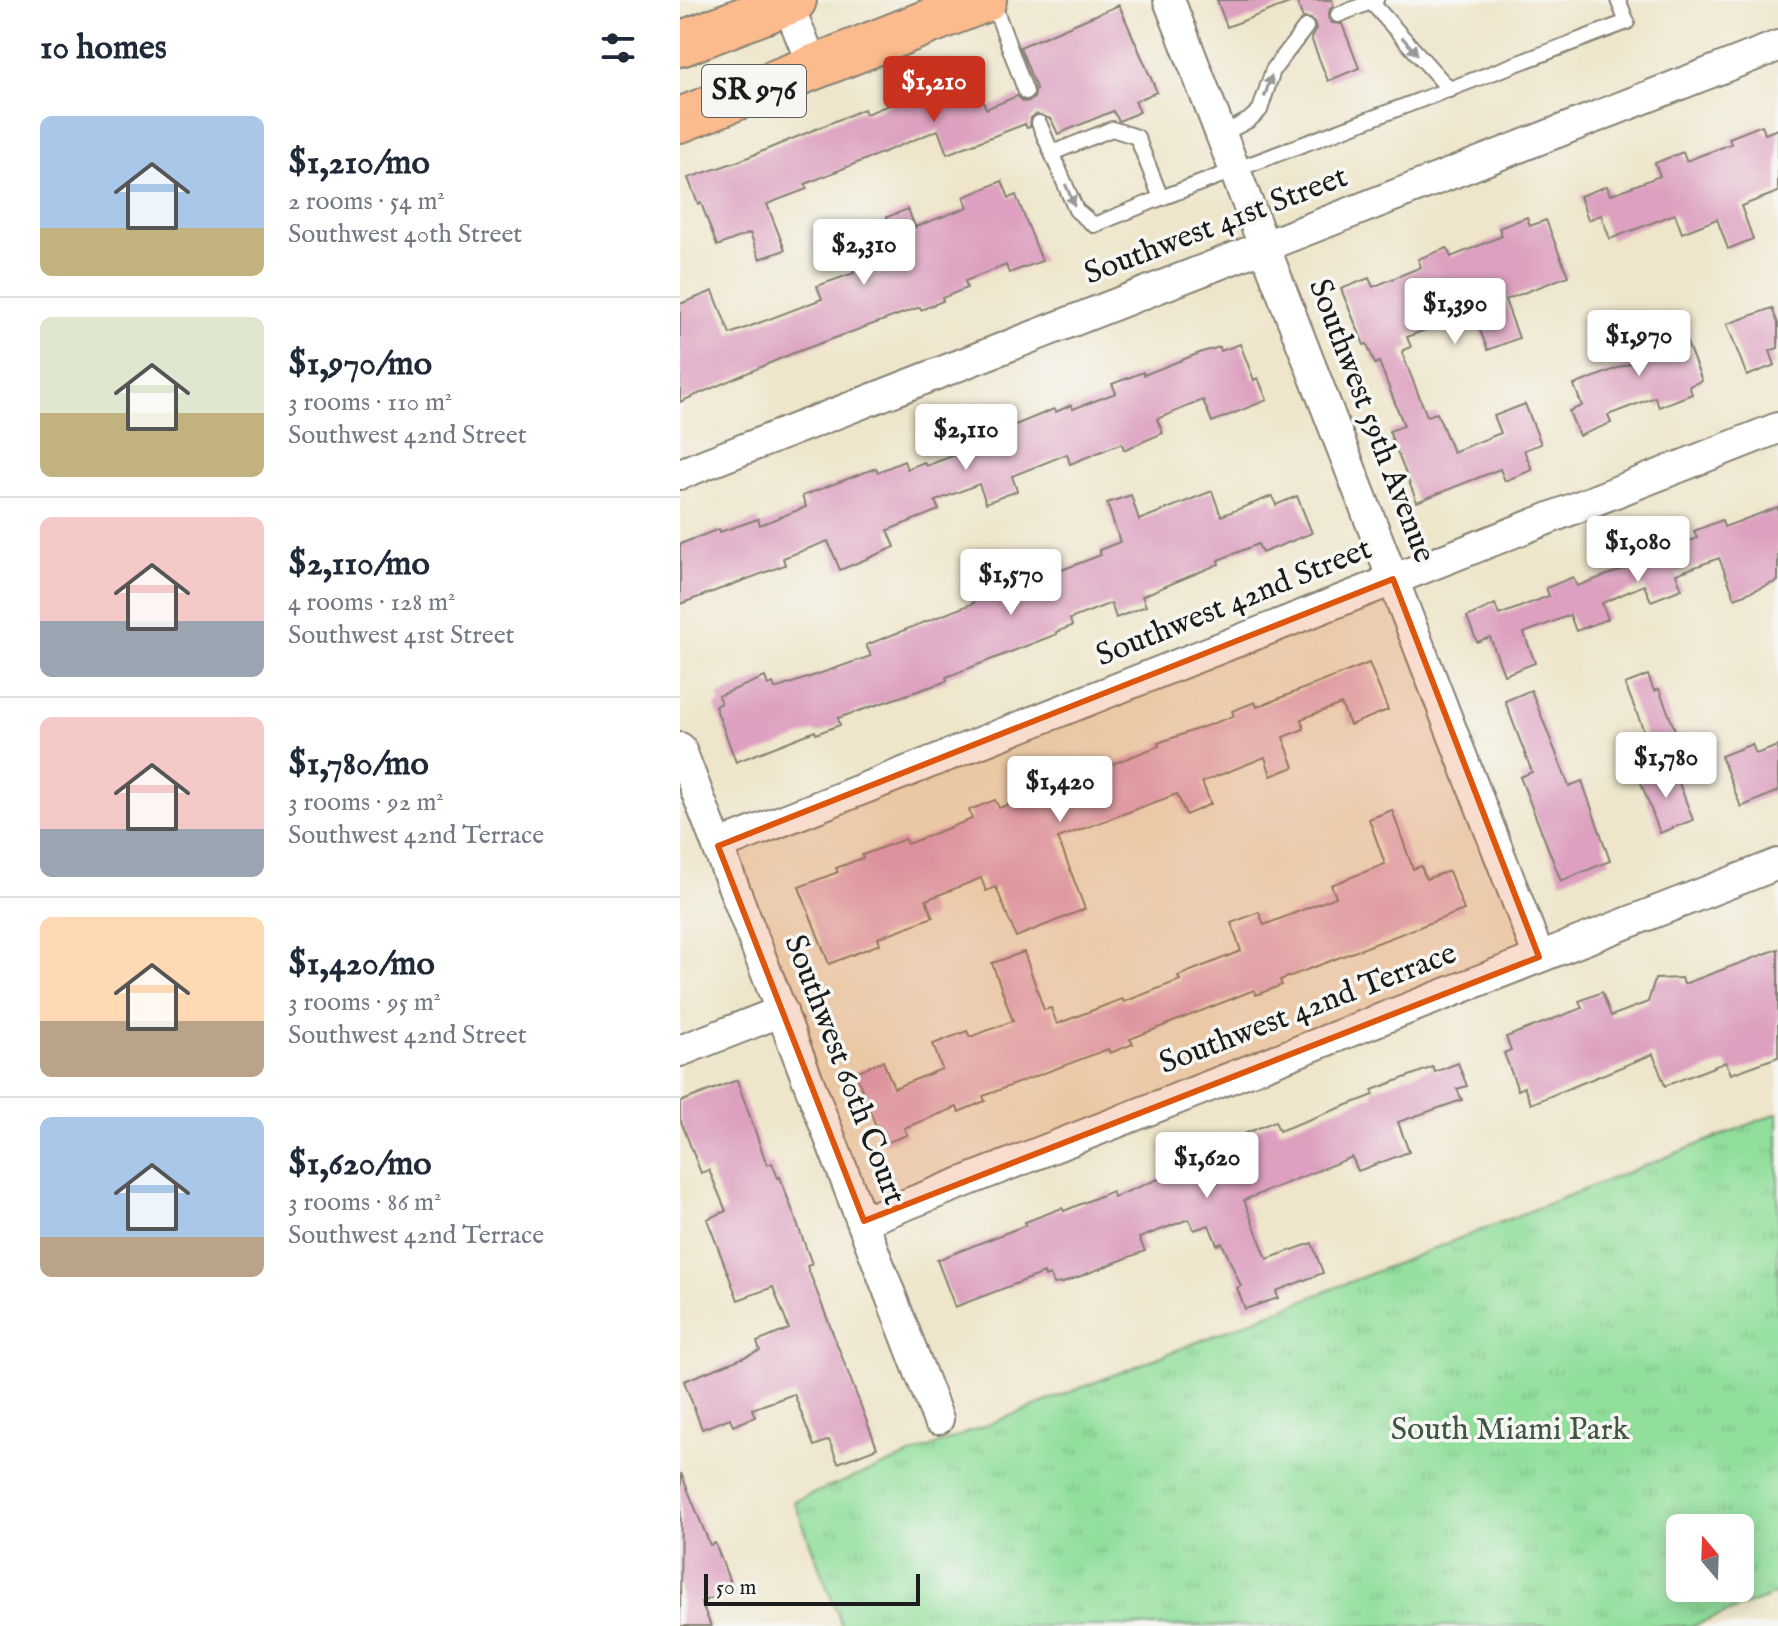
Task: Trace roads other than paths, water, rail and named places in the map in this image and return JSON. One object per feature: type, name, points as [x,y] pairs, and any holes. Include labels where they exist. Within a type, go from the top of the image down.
[{"type":"main road","name":"SR 976","points":[[680,120],[984,0]]},
{"type":"main road","name":"SR 976","points":[[680,44],[789,1]]},
{"type":"street","name":"Southwest 59th Avenue","points":[[1169,0],[1539,957]]},
{"type":"street","points":[[789,1],[814,68]]},
{"type":"street","name":"Southwest 41st Street","points":[[680,474],[1778,46]]},
{"type":"street","name":"Southwest 42nd Street","points":[[718,846],[1778,428]]},
{"type":"street","name":"Southwest 60th Court","points":[[680,748],[938,1419]]},
{"type":"street","name":"Southwest 42nd Terrace","points":[[864,1221],[1778,864]]},
{"type":"street","points":[[680,1051],[782,1011]]},
{"type":"lane","points":[[992,0],[1026,92]]},
{"type":"lane","points":[[1039,123],[1076,210],[1094,225],[1627,22],[1618,0]]},
{"type":"lane","points":[[1338,15],[1374,1],[1450,90]]},
{"type":"lane","points":[[1221,135],[1249,120],[1260,110],[1273,70],[1306,27]]},
{"type":"lane","points":[[1052,153],[1112,129],[1137,137],[1161,198]]},
{"type":"park label","name":"South Miami Park","points":[[1510,1430]]}]
